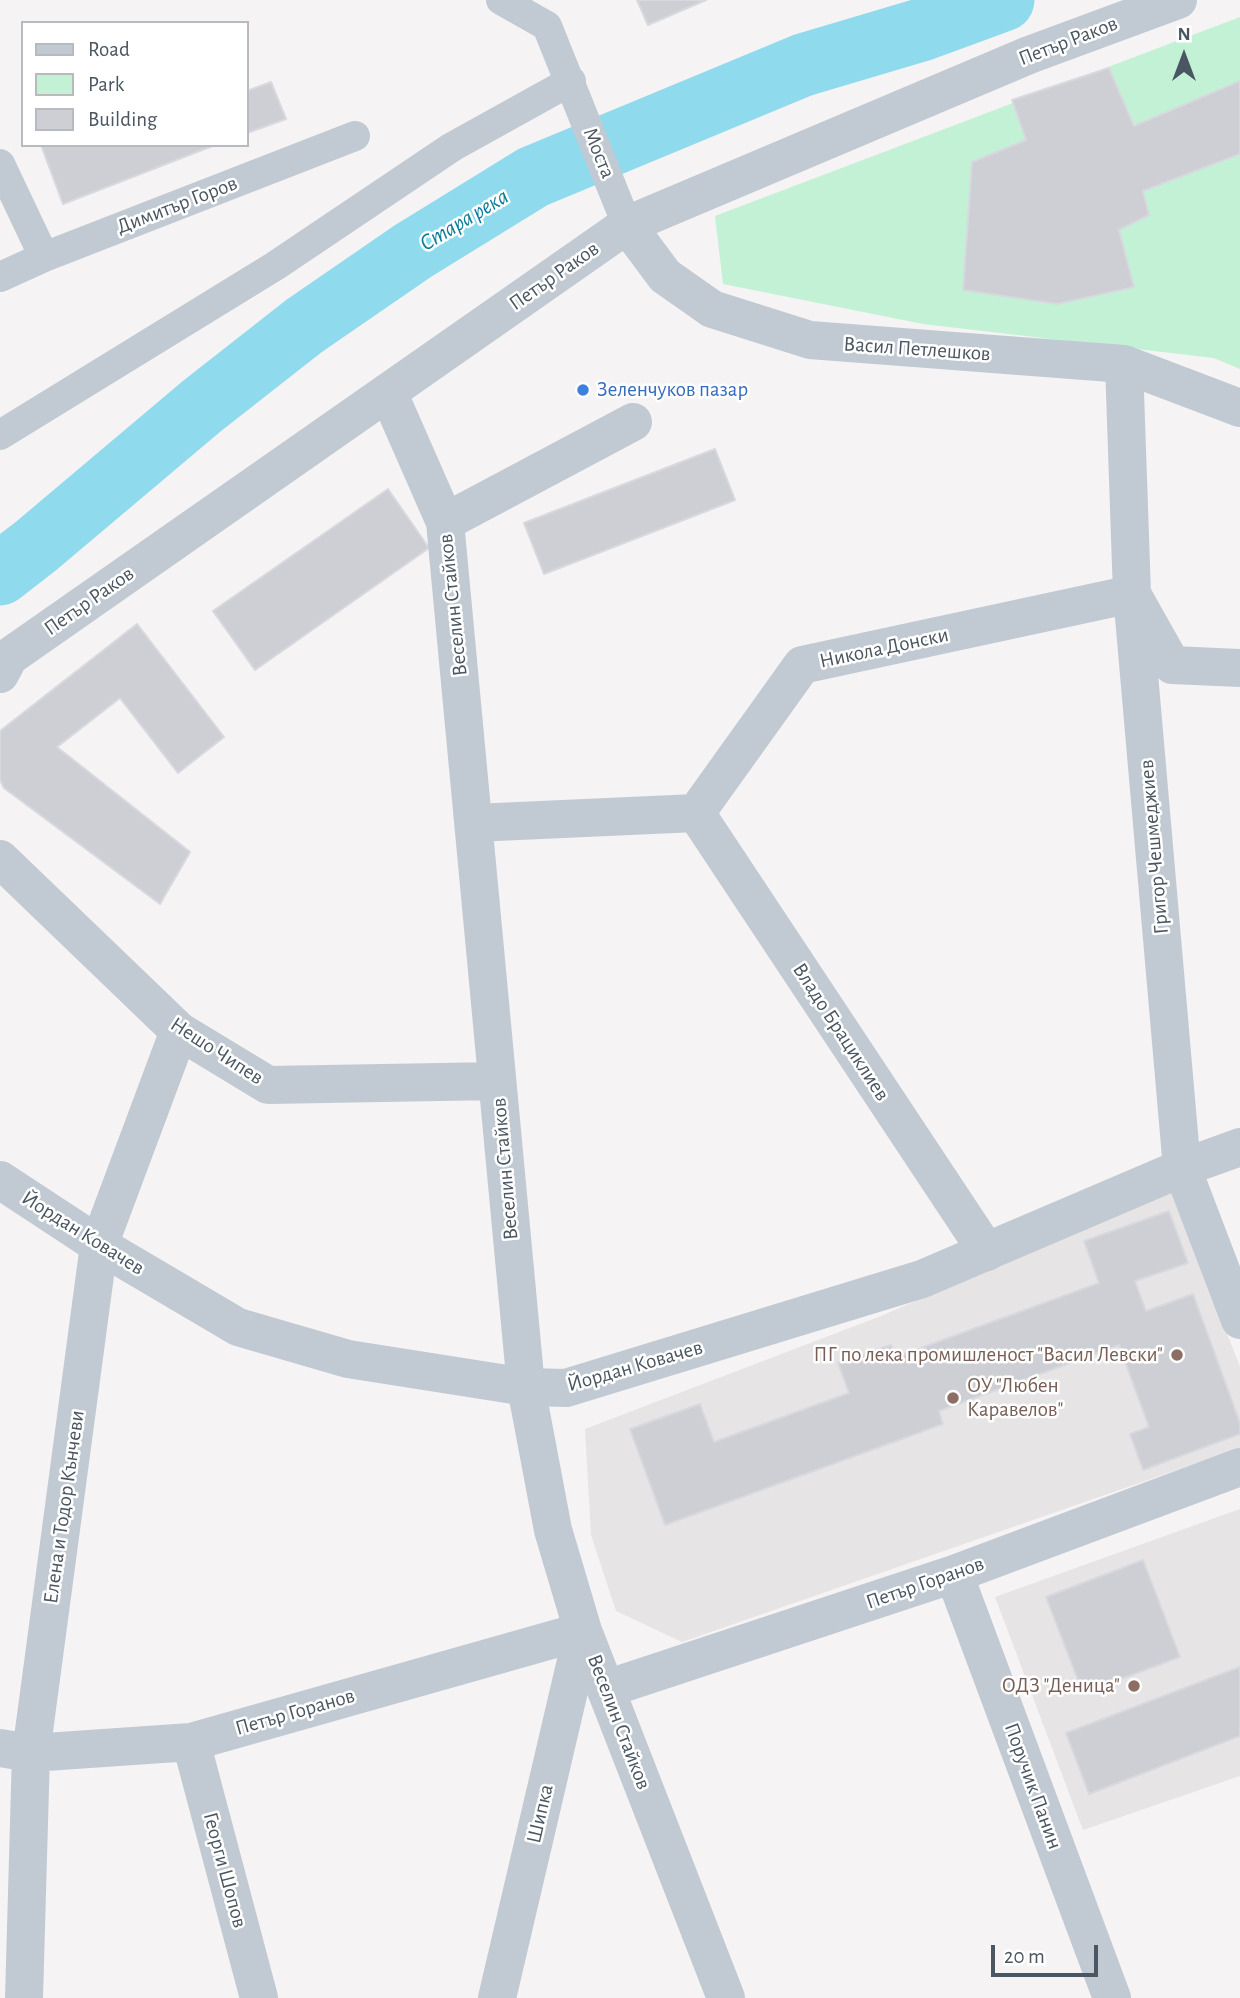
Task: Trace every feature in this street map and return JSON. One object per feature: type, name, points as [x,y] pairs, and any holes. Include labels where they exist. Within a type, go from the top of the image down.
[{"type":"street","name":"Моста","points":[[501,0],[547,26],[628,225]]},
{"type":"street","name":"Петър Раков","points":[[0,674],[9,657],[628,225],[1029,55],[1178,0]]},
{"type":"street","points":[[0,435],[275,266],[452,147],[571,81]]},
{"type":"street","name":"Димитър Горов","points":[[0,277],[44,257],[355,136]]},
{"type":"street","points":[[0,164],[44,257]]},
{"type":"street","name":"Васил Петлешков","points":[[628,225],[665,276],[712,309],[810,341],[1124,364],[1240,408]]},
{"type":"street","name":"Григор Чешмеджиев","points":[[1124,364],[1132,594],[1182,1168],[1240,1320]]},
{"type":"street","points":[[388,392],[445,522]]},
{"type":"street","name":"Веселин Стайков","points":[[633,422],[445,522],[526,1387],[553,1530],[583,1631],[726,1998]]},
{"type":"street","points":[[1132,594],[1172,665],[1240,668]]},
{"type":"street","name":"Никола Донски","points":[[696,813],[802,665],[1132,594]]},
{"type":"street","points":[[474,823],[696,813]]},
{"type":"street","name":"Владо Брациклиев","points":[[696,813],[987,1252]]},
{"type":"street","name":"Нешо Чипев","points":[[0,859],[178,1031],[268,1085],[497,1081]]},
{"type":"street","name":"Елена и Тодор Кънчеви","points":[[16,1984],[15,1751],[99,1245],[178,1031]]},
{"type":"street","name":"Йордан Ковачев","points":[[0,1180],[99,1245],[238,1327],[348,1359],[526,1387],[566,1388],[922,1279],[1182,1168],[1240,1147]]},
{"type":"street","name":"Петър Горанов","points":[[606,1689],[954,1574],[1240,1467]]},
{"type":"street","name":"Поручик Панин","points":[[954,1574],[1112,1998]]},
{"type":"street","name":"Петър Горанов","points":[[15,1751],[191,1742],[583,1631]]},
{"type":"street","name":"Шипка","points":[[497,1998],[583,1631]]},
{"type":"street","name":"Георги Шопов","points":[[191,1742],[259,1998]]},
{"type":"shaded area","name":"ОУ \"Любен Каравелов\"","points":[[1171,1190],[1240,1367],[1240,1448],[682,1642],[616,1611],[591,1535],[585,1429],[881,1316]]},
{"type":"shaded area","name":"ОДЗ \"Деница\"","points":[[1240,1509],[1240,1776],[1083,1830],[995,1597]]},
{"type":"green space","points":[[1240,17],[1240,369],[1214,358],[923,324],[723,284],[715,216]]},
{"type":"building","points":[[637,0],[706,0],[648,25]]},
{"type":"building","points":[[1109,68],[1134,126],[1240,81],[1240,154],[1143,191],[1149,215],[1119,230],[1134,287],[1057,304],[963,290],[972,162],[1026,140],[1012,100]]},
{"type":"building","points":[[271,82],[286,119],[248,133],[248,91]]},
{"type":"building","points":[[42,147],[210,147],[63,204]]},
{"type":"building","points":[[715,449],[735,500],[544,574],[524,523]]},
{"type":"building","points":[[388,489],[429,548],[255,670],[213,611]]},
{"type":"building","points":[[137,624],[224,737],[178,773],[120,698],[57,747],[190,852],[160,904],[4,788],[0,780],[0,731]]},
{"type":"building","points":[[1169,1211],[1188,1263],[1135,1281],[1146,1311],[1193,1294],[1240,1423],[1240,1434],[1143,1470],[1130,1434],[1149,1427],[1119,1345],[939,1411],[943,1424],[665,1525],[630,1429],[700,1404],[714,1442],[849,1393],[838,1363],[891,1345],[896,1357],[1099,1283],[1084,1241]]},
{"type":"building","points":[[1143,1560],[1180,1657],[1083,1693],[1046,1597]]},
{"type":"building","points":[[1240,1667],[1240,1736],[1089,1794],[1066,1733]]},
{"type":"waterway","name":"Стара река","points":[[0,574],[202,406],[304,326],[413,251],[533,177],[803,65],[924,29],[1003,0]]},
{"type":"place","name":"Зеленчуков пазар","points":[[583,390]]},
{"type":"place","name":"ПГ по лека промишленост \"Васил Левски\"","points":[[1177,1355]]},
{"type":"place","name":"ОУ \"Любен Каравелов\"","points":[[953,1398]]},
{"type":"place","name":"ОДЗ \"Деница\"","points":[[1134,1686]]}]
